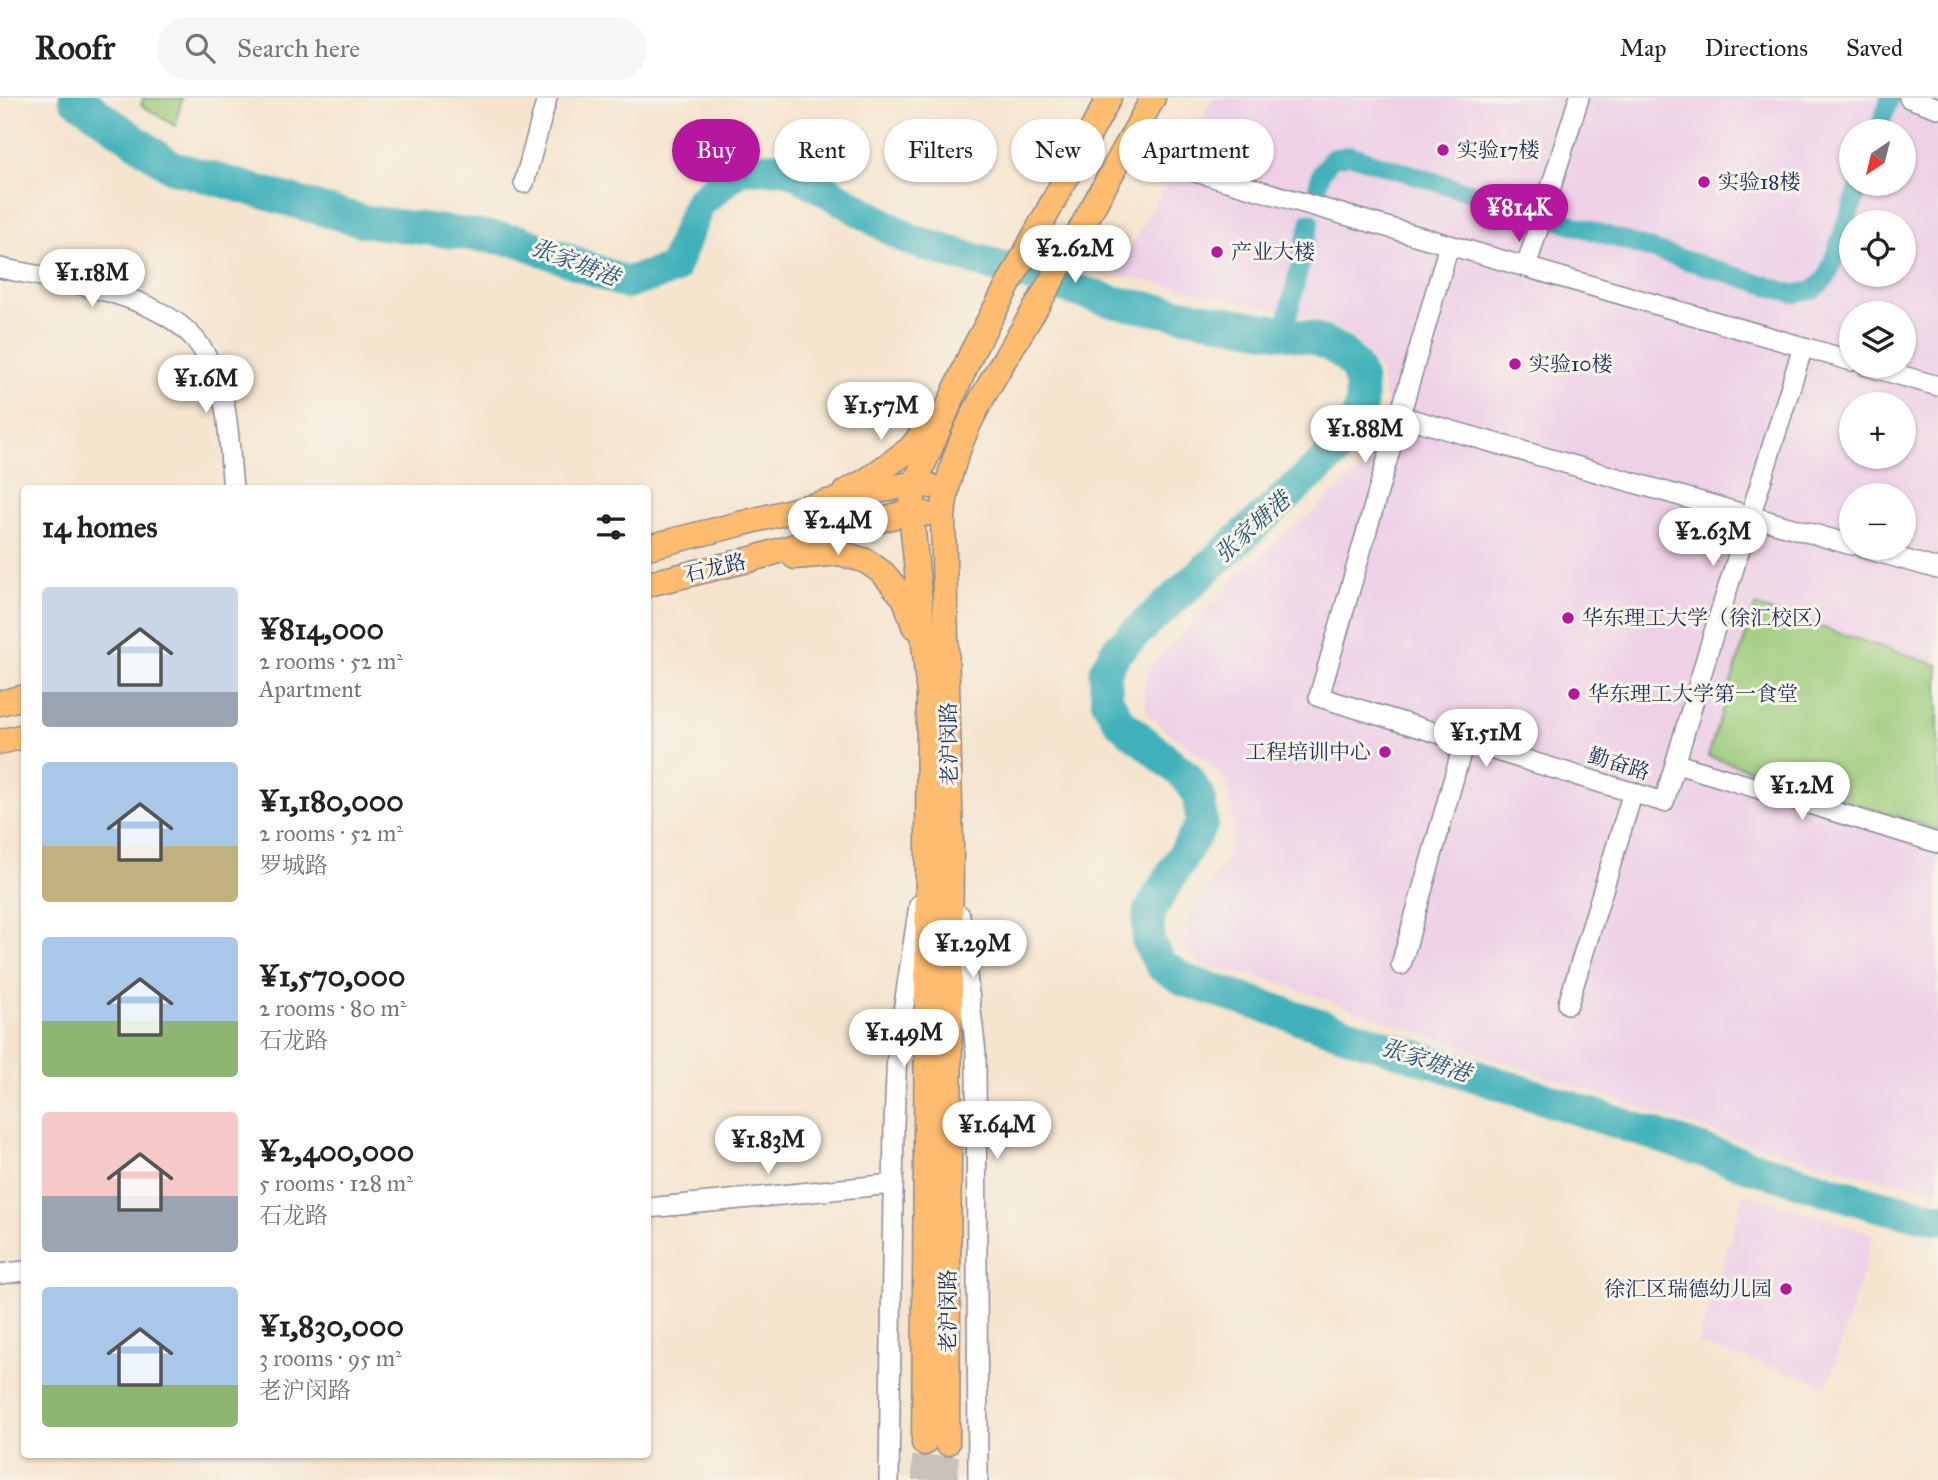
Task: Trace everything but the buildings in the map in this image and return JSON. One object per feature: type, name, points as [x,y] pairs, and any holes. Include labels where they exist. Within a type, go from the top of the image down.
[{"type":"main road","name":"老沪闵路","points":[[939,846],[929,695],[911,511],[915,483],[972,352],[1109,98]]},
{"type":"main road","name":"老沪闵路","points":[[935,1443],[939,846],[945,488],[974,411],[1073,243],[1153,98]]},
{"type":"main road","points":[[823,503],[866,481],[909,449],[952,399]]},
{"type":"main road","name":"石龙路","points":[[651,546],[915,483],[945,488]]},
{"type":"main road","name":"石龙路","points":[[651,583],[752,559],[911,511],[943,518]]},
{"type":"main road","points":[[752,559],[840,553],[866,561],[883,573],[905,599],[929,695]]},
{"type":"main road","points":[[0,703],[21,699]]},
{"type":"main road","points":[[0,742],[21,737]]},
{"type":"street","points":[[524,183],[547,98]]},
{"type":"street","points":[[1526,267],[1579,98]]},
{"type":"street","points":[[1909,98],[1938,108]]},
{"type":"street","points":[[1230,182],[1839,357]]},
{"type":"street","points":[[1449,245],[1400,416],[1839,541]]},
{"type":"street","points":[[0,268],[109,292],[158,310],[192,335],[213,370],[225,406],[233,485]]},
{"type":"street","points":[[1803,347],[1710,645],[1677,764],[1938,843]]},
{"type":"street","points":[[1910,378],[1938,386]]},
{"type":"street","name":"勤奋路","points":[[1400,416],[1319,697],[1664,802],[1677,764]]},
{"type":"street","points":[[1906,560],[1938,569]]},
{"type":"street","points":[[1401,965],[1464,741]]},
{"type":"street","points":[[1568,1004],[1633,792]]},
{"type":"street","points":[[890,1480],[897,1052],[939,846]]},
{"type":"street","points":[[939,846],[976,1053],[978,1480]]},
{"type":"street","points":[[651,1208],[893,1184]]},
{"type":"street","points":[[0,1274],[21,1271]]},
{"type":"shaded area","name":"华东理工大学（徐汇校区）","points":[[1213,98],[1938,98],[1938,1191],[1863,1175],[1727,1137],[1401,1027],[1272,980],[1203,966],[1186,950],[1187,922],[1226,858],[1234,831],[1230,798],[1221,776],[1147,713],[1143,687],[1150,666],[1245,569],[1356,475],[1379,443],[1387,410],[1381,373],[1359,342],[1319,319],[1116,274],[1167,182],[1274,182],[1274,119],[1201,119]]},
{"type":"shaded area","name":"徐汇区瑞德幼儿园","points":[[1744,1193],[1874,1234],[1828,1385],[1698,1344]]},
{"type":"green space","points":[[143,98],[182,98],[175,126],[141,105]]},
{"type":"green space","points":[[1755,606],[1938,665],[1938,830],[1708,756]]},
{"type":"waterway","name":"张家塘港","points":[[75,98],[172,167],[363,221],[520,241],[626,283],[673,269],[699,203],[739,168],[788,168],[910,240],[1114,302],[1313,338],[1340,351],[1357,371],[1361,391],[1361,408],[1347,435],[1332,455],[1117,650],[1105,671],[1107,700],[1119,721],[1187,777],[1199,798],[1202,824],[1149,912],[1148,943],[1162,966],[1187,981],[1731,1160],[1879,1206],[1938,1218]]},
{"type":"waterway","points":[[1882,119],[1890,98]]},
{"type":"waterway","points":[[1317,190],[1321,173],[1332,158],[1350,155],[1794,294],[1814,290],[1827,277],[1856,196]]},
{"type":"waterway","points":[[1284,333],[1310,222]]},
{"type":"tunnel","points":[[924,1443],[924,1480]]},
{"type":"tunnel","points":[[946,1480],[947,1443]]},
{"type":"place","name":"实验17楼","points":[[1443,150]]},
{"type":"place","name":"实验18楼","points":[[1704,182]]},
{"type":"place","name":"产业大楼","points":[[1217,252]]},
{"type":"place","name":"实验10楼","points":[[1515,364]]},
{"type":"place","name":"华东理工大学（徐汇校区）","points":[[1568,618]]},
{"type":"place","name":"华东理工大学第一食堂","points":[[1574,694]]},
{"type":"place","name":"工程培训中心","points":[[1385,752]]},
{"type":"place","name":"徐汇区瑞德幼儿园","points":[[1786,1289]]}]
